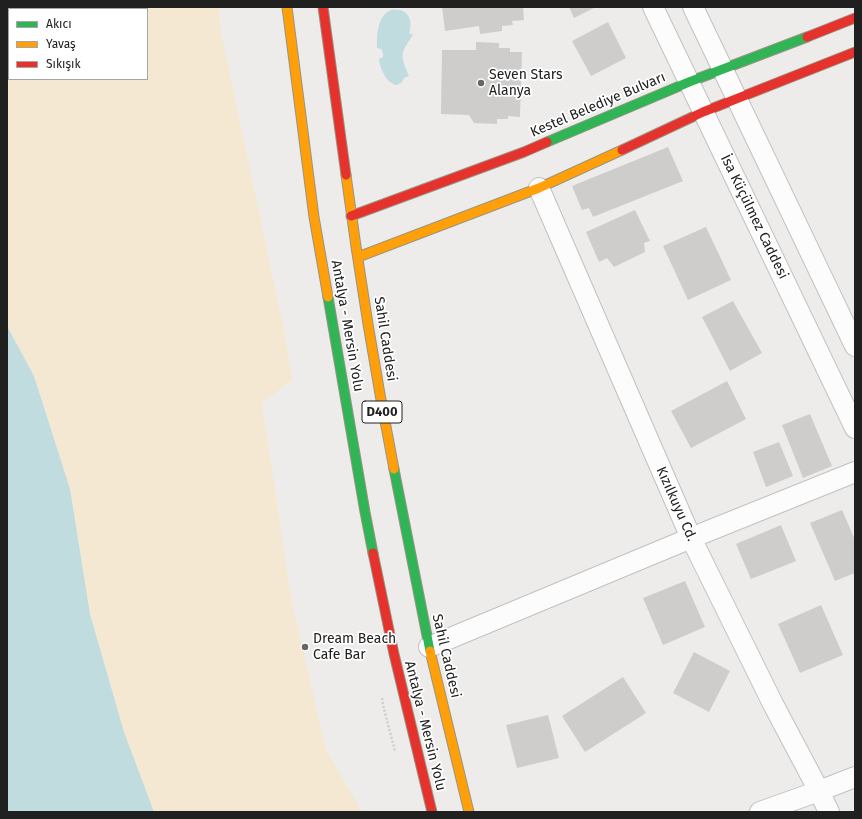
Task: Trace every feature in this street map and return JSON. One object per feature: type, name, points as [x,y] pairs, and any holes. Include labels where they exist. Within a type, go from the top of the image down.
[{"type":"main road","name":"Antalya - Mersin Yolu","points":[[287,7],[314,218],[364,504],[394,654],[432,812]]},
{"type":"main road","name":"Sahil Caddesi","points":[[323,7],[351,216],[380,399],[429,647],[469,812]]},
{"type":"main road","name":"Kestel Belediye Bulvarı","points":[[351,216],[524,152],[689,82],[855,18]]},
{"type":"main road","points":[[358,257],[539,188],[703,112],[855,52]]},
{"type":"street","name":"İsa Küçülmez Caddesi","points":[[653,7],[855,428]]},
{"type":"street","points":[[693,7],[855,346]]},
{"type":"street","name":"Kızılkuyu Cd.","points":[[539,188],[690,538],[829,812]]},
{"type":"street","points":[[429,647],[690,538],[855,472]]},
{"type":"street","points":[[760,812],[855,777]]},
{"type":"sand","points":[[7,7],[219,7],[221,32],[287,345],[292,380],[262,403],[292,603],[326,749],[362,812],[154,812],[124,732],[90,614],[70,489],[34,376],[7,326]]},
{"type":"water","points":[[391,10],[401,10],[408,16],[411,24],[409,33],[413,35],[406,46],[403,55],[404,63],[409,76],[404,78],[402,82],[397,85],[393,84],[387,79],[379,59],[383,57],[383,53],[381,49],[377,48],[380,21],[386,13]]},
{"type":"water","points":[[7,326],[34,376],[70,489],[90,614],[124,732],[154,812],[7,812]]},
{"type":"building","name":"Seven Stars Alanya","points":[[442,7],[523,7],[524,20],[512,21],[513,25],[502,26],[502,31],[480,34],[479,26],[445,31]]},
{"type":"building","points":[[569,7],[596,7],[574,18]]},
{"type":"building","points":[[608,22],[626,58],[591,76],[572,41]]},
{"type":"building","name":"Seven Stars Alanya","points":[[476,42],[499,43],[499,48],[510,48],[510,52],[522,52],[520,117],[508,116],[508,119],[497,119],[497,124],[474,123],[469,115],[441,114],[442,50],[476,50]]},
{"type":"building","points":[[668,147],[683,181],[593,217],[589,208],[582,210],[572,186]]},
{"type":"building","points":[[635,210],[650,241],[644,243],[645,252],[614,267],[607,258],[599,262],[586,232]]},
{"type":"building","points":[[706,227],[731,280],[688,300],[663,246]]},
{"type":"building","points":[[733,301],[762,353],[730,371],[702,317]]},
{"type":"building","points":[[727,381],[746,419],[691,448],[671,411]]},
{"type":"building","points":[[810,414],[832,466],[803,478],[782,425]]},
{"type":"building","points":[[779,442],[793,476],[766,487],[753,452]]},
{"type":"building","points":[[842,510],[855,540],[855,573],[835,581],[810,523]]},
{"type":"building","points":[[781,525],[796,561],[751,579],[736,544]]},
{"type":"building","points":[[685,581],[705,627],[663,645],[643,598]]},
{"type":"building","points":[[821,605],[843,655],[800,673],[778,624]]},
{"type":"building","points":[[694,652],[730,671],[709,712],[673,693]]},
{"type":"building","points":[[623,677],[646,713],[585,752],[562,716]]},
{"type":"building","points":[[548,715],[559,758],[517,768],[506,725]]},
{"type":"traffic: fast","points":[[547,142],[689,82],[807,37]]},
{"type":"traffic: fast","points":[[328,297],[373,553]]},
{"type":"traffic: fast","points":[[394,469],[430,651]]},
{"type":"traffic: slow","points":[[287,7],[314,217],[328,297]]},
{"type":"traffic: slow","points":[[358,257],[539,188],[622,150]]},
{"type":"traffic: slow","points":[[346,175],[356,249],[380,396],[394,469]]},
{"type":"traffic: slow","points":[[430,651],[469,812]]},
{"type":"traffic: jam","points":[[323,7],[346,175]]},
{"type":"traffic: jam","points":[[807,37],[855,18]]},
{"type":"traffic: jam","points":[[622,150],[703,112],[855,52]]},
{"type":"traffic: jam","points":[[351,216],[524,152],[547,142]]},
{"type":"traffic: jam","points":[[373,553],[394,654],[432,812]]},
{"type":"place","name":"Seven Stars Alanya","points":[[481,83]]},
{"type":"place","name":"Dream Beach Cafe Bar","points":[[305,647]]}]
